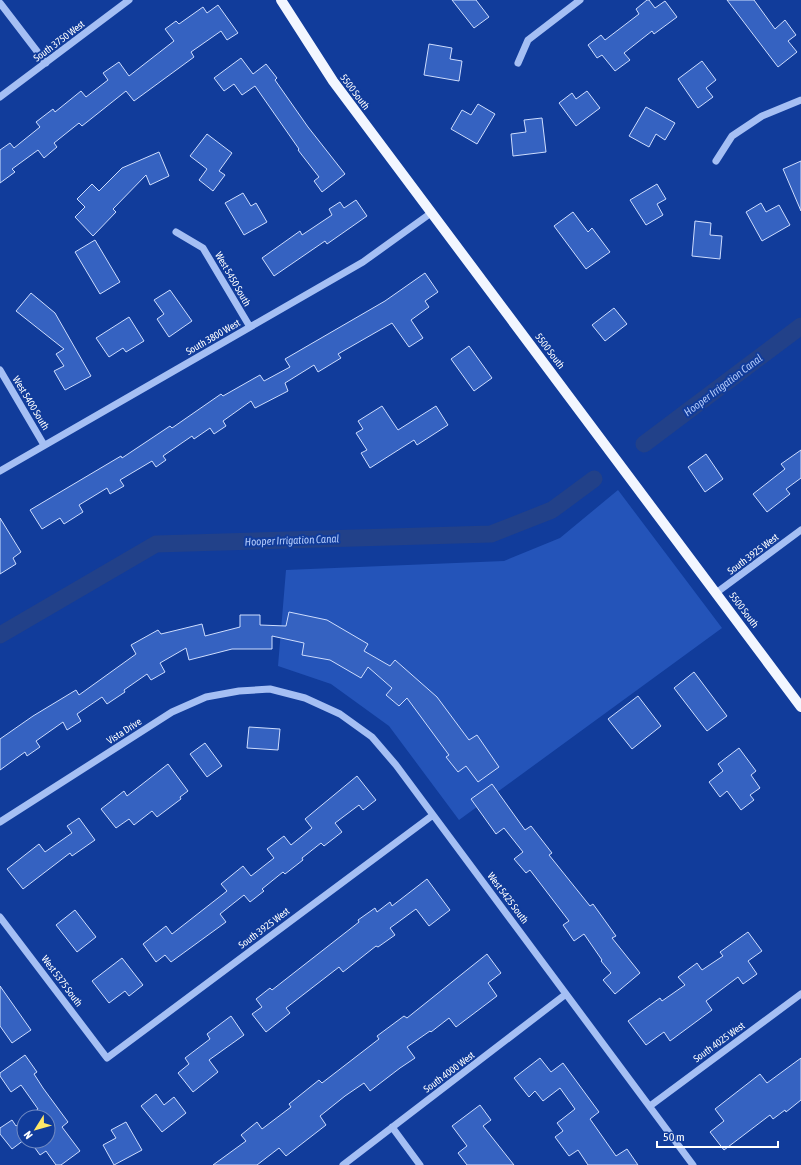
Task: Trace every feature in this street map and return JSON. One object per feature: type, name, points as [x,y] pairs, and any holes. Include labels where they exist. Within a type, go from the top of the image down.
[{"type":"main road","name":"5500 South","points":[[282,3],[333,82],[801,707]]},
{"type":"street","name":"South 3750 West","points":[[0,97],[129,0]]},
{"type":"street","points":[[518,63],[528,40],[580,0]]},
{"type":"street","points":[[0,3],[46,63]]},
{"type":"street","points":[[716,161],[732,136],[762,116],[801,100]]},
{"type":"street","name":"South 3800 West","points":[[0,471],[363,262],[431,213]]},
{"type":"street","name":"West 5450 South","points":[[176,232],[203,248],[250,327]]},
{"type":"street","name":"West 5400 South","points":[[0,370],[44,445]]},
{"type":"street","name":"South 3925 West","points":[[716,593],[801,530]]},
{"type":"street","name":"West 5425 South","points":[[270,689],[305,698],[340,714],[372,737],[396,765],[693,1165]]},
{"type":"street","name":"Vista Drive","points":[[0,822],[172,712],[206,697],[239,690],[270,689]]},
{"type":"street","name":"South 3925 West","points":[[107,1058],[433,815]]},
{"type":"street","name":"West 5375 South","points":[[0,917],[107,1058]]},
{"type":"street","name":"South 4000 West","points":[[343,1165],[566,994]]},
{"type":"street","name":"South 4025 West","points":[[650,1106],[801,994]]},
{"type":"street","points":[[392,1127],[420,1165]]},
{"type":"shaded area","points":[[618,490],[722,628],[459,820],[389,726],[331,684],[278,666],[286,570],[504,561],[560,538]]},
{"type":"building","points":[[452,0],[476,0],[489,17],[474,28]]},
{"type":"building","points":[[649,0],[655,8],[665,1],[677,17],[654,34],[652,31],[624,53],[630,60],[615,71],[602,55],[597,58],[588,45],[601,35],[605,40],[639,14],[636,9]]},
{"type":"building","points":[[727,0],[754,0],[775,29],[785,20],[796,35],[788,41],[797,52],[778,67]]},
{"type":"building","points":[[218,5],[238,33],[227,40],[221,31],[191,52],[194,57],[134,101],[126,91],[82,126],[79,123],[54,143],[57,147],[44,158],[38,150],[12,169],[15,172],[0,183],[0,150],[10,143],[14,148],[40,127],[36,122],[53,109],[55,112],[81,91],[86,97],[108,80],[103,73],[119,62],[129,76],[174,41],[165,29],[176,21],[179,24],[203,7],[207,13]]},
{"type":"building","points":[[429,44],[452,48],[450,59],[462,61],[459,81],[424,75]]},
{"type":"building","points":[[241,58],[253,74],[266,64],[277,78],[275,80],[308,127],[345,174],[322,192],[314,181],[319,177],[298,150],[299,149],[255,86],[242,95],[234,84],[224,91],[214,78]]},
{"type":"building","points":[[702,61],[716,80],[706,88],[713,97],[698,108],[678,79]]},
{"type":"building","points":[[587,91],[600,108],[576,126],[559,103],[572,93],[576,99]]},
{"type":"building","points":[[478,104],[495,114],[477,144],[451,129],[462,110],[471,115]]},
{"type":"building","points":[[646,107],[675,123],[665,140],[656,134],[649,147],[629,136]]},
{"type":"building","points":[[542,118],[546,152],[513,156],[511,134],[526,132],[524,120]]},
{"type":"building","points":[[207,134],[232,153],[219,171],[225,175],[213,191],[199,180],[207,169],[190,156]]},
{"type":"building","points":[[159,152],[169,176],[150,185],[146,175],[113,209],[116,212],[93,236],[75,217],[85,207],[77,199],[92,184],[99,191],[122,168]]},
{"type":"building","points":[[801,161],[801,211],[783,169]]},
{"type":"building","points":[[657,184],[666,199],[657,204],[663,215],[646,225],[630,200]]},
{"type":"building","points":[[243,193],[251,206],[256,203],[267,222],[244,235],[225,203]]},
{"type":"building","points":[[356,200],[367,216],[327,244],[325,241],[274,276],[262,258],[300,231],[302,235],[332,215],[329,209],[340,202],[344,208]]},
{"type":"building","points":[[761,203],[766,212],[779,205],[790,225],[762,241],[746,212]]},
{"type":"building","points":[[573,212],[588,232],[592,228],[610,252],[586,269],[554,226]]},
{"type":"building","points":[[695,221],[711,223],[710,235],[722,236],[720,259],[692,256]]},
{"type":"building","points":[[95,240],[120,282],[100,294],[75,252]]},
{"type":"building","points":[[425,273],[438,292],[425,301],[429,307],[411,320],[423,338],[409,347],[392,323],[338,354],[341,358],[318,372],[314,365],[285,383],[288,391],[255,408],[251,401],[223,421],[226,426],[214,434],[210,428],[194,439],[192,436],[163,456],[166,460],[156,467],[152,461],[120,480],[124,486],[110,494],[107,488],[79,505],[83,512],[64,524],[60,518],[42,529],[30,510],[121,456],[122,458],[170,426],[172,428],[221,394],[223,396],[260,375],[264,381],[290,367],[285,359],[385,301]]},
{"type":"building","points":[[170,290],[192,321],[169,337],[157,319],[164,314],[154,300]]},
{"type":"building","points":[[31,293],[55,313],[91,376],[65,390],[54,371],[64,366],[56,354],[64,349],[16,311]]},
{"type":"building","points":[[614,308],[627,324],[605,341],[592,325]]},
{"type":"building","points":[[129,317],[144,341],[126,352],[123,348],[109,357],[96,338]]},
{"type":"building","points":[[469,346],[492,378],[474,391],[451,359]]},
{"type":"building","points":[[382,406],[398,430],[436,406],[448,425],[417,445],[414,440],[370,468],[361,453],[367,450],[356,433],[363,429],[358,421]]},
{"type":"building","points":[[801,450],[801,478],[786,489],[790,494],[767,512],[753,494],[785,469],[781,464]]},
{"type":"building","points":[[706,454],[723,479],[705,492],[688,467]]},
{"type":"building","points":[[0,518],[21,552],[13,558],[16,564],[0,574]]},
{"type":"building","points":[[289,612],[327,620],[368,644],[364,651],[390,666],[395,660],[437,697],[469,740],[477,735],[499,767],[478,782],[466,766],[458,772],[446,757],[449,755],[407,698],[399,706],[386,695],[392,688],[368,667],[361,678],[330,660],[302,655],[304,643],[272,636],[272,649],[232,649],[189,660],[186,648],[160,663],[165,672],[151,680],[147,674],[107,704],[102,697],[77,714],[81,721],[67,730],[63,722],[36,741],[40,747],[27,756],[25,752],[0,770],[0,739],[33,716],[76,690],[79,695],[136,654],[131,645],[158,630],[161,634],[202,624],[205,636],[240,627],[240,615],[260,615],[260,625],[286,626]]},
{"type":"building","points":[[694,672],[727,716],[707,731],[674,688]]},
{"type":"building","points":[[638,696],[661,726],[632,749],[608,719]]},
{"type":"building","points":[[249,727],[280,729],[278,750],[247,748]]},
{"type":"building","points":[[205,743],[222,766],[207,777],[190,754]]},
{"type":"building","points":[[739,748],[756,771],[751,775],[760,788],[750,795],[754,800],[741,810],[727,791],[720,797],[709,782],[723,771],[718,764]]},
{"type":"building","points":[[168,764],[188,791],[180,797],[181,799],[157,817],[152,811],[134,825],[129,819],[116,828],[101,809],[124,791],[127,796]]},
{"type":"building","points":[[357,776],[376,800],[363,810],[359,805],[335,823],[342,832],[324,846],[321,843],[302,858],[303,860],[285,874],[283,872],[262,889],[264,891],[250,902],[244,895],[220,914],[226,922],[171,962],[165,955],[156,962],[143,944],[166,926],[172,934],[227,891],[221,884],[243,866],[251,876],[274,858],[267,849],[284,836],[291,845],[312,828],[305,819]]},
{"type":"building","points":[[492,784],[525,830],[531,826],[552,853],[549,855],[590,906],[593,904],[616,936],[612,938],[640,973],[615,994],[603,980],[611,973],[601,961],[602,960],[584,934],[574,941],[563,925],[569,921],[530,870],[526,873],[514,859],[523,852],[504,828],[496,834],[471,799]]},
{"type":"building","points":[[79,818],[95,840],[72,856],[70,853],[23,889],[7,869],[39,844],[45,852],[72,833],[67,826]]},
{"type":"building","points":[[427,879],[450,910],[429,926],[416,909],[390,928],[395,935],[378,947],[376,946],[343,972],[339,967],[286,1008],[290,1013],[266,1032],[252,1014],[262,1007],[256,999],[270,988],[272,990],[359,922],[358,920],[375,908],[377,912],[390,902],[392,906]]},
{"type":"building","points":[[75,910],[96,937],[77,952],[56,925]]},
{"type":"building","points":[[748,932],[762,951],[748,961],[757,974],[743,984],[738,977],[706,1001],[712,1010],[670,1041],[664,1032],[646,1045],[628,1021],[660,998],[662,1001],[685,985],[678,977],[697,963],[702,970],[723,956],[720,952]]},
{"type":"building","points":[[487,954],[501,973],[488,983],[497,996],[456,1027],[449,1018],[431,1032],[430,1031],[407,1047],[415,1058],[370,1091],[364,1083],[345,1096],[320,1116],[326,1125],[286,1156],[279,1148],[257,1165],[213,1165],[246,1141],[241,1135],[257,1122],[262,1129],[291,1107],[289,1104],[319,1080],[322,1083],[379,1039],[377,1036],[404,1016],[407,1018]]},
{"type":"building","points":[[122,958],[143,985],[129,996],[125,991],[109,1003],[92,981]]},
{"type":"building","points":[[0,986],[31,1030],[12,1043],[0,1026]]},
{"type":"building","points":[[231,1016],[244,1035],[209,1060],[218,1072],[193,1092],[178,1073],[189,1064],[185,1058],[210,1039],[207,1034]]},
{"type":"building","points":[[25,1055],[37,1072],[34,1074],[68,1122],[62,1127],[80,1151],[61,1165],[56,1165],[46,1151],[40,1155],[36,1149],[56,1149],[56,1109],[38,1109],[21,1085],[11,1092],[0,1076],[0,1073]]},
{"type":"building","points":[[540,1058],[551,1072],[563,1063],[599,1112],[590,1119],[616,1156],[627,1149],[638,1165],[588,1165],[578,1150],[569,1156],[555,1137],[563,1131],[557,1123],[575,1109],[560,1088],[543,1101],[535,1091],[529,1097],[514,1078]]},
{"type":"building","points":[[801,1058],[801,1100],[786,1112],[785,1110],[773,1119],[770,1115],[724,1150],[710,1132],[724,1121],[715,1109],[760,1074],[767,1083]]},
{"type":"building","points":[[156,1094],[164,1105],[174,1097],[186,1113],[162,1132],[141,1106]]},
{"type":"building","points":[[480,1105],[491,1120],[483,1126],[514,1165],[467,1165],[458,1153],[467,1146],[452,1126]]},
{"type":"building","points":[[12,1120],[16,1126],[16,1146],[12,1149],[0,1134],[0,1128]]},
{"type":"building","points":[[126,1122],[142,1150],[114,1165],[103,1145],[116,1138],[111,1130]]},
{"type":"waterway","name":"Hooper Irrigation Canal","points":[[644,444],[801,326]]},
{"type":"waterway","name":"Hooper Irrigation Canal","points":[[0,635],[156,544],[491,534],[552,510],[594,479]]}]
